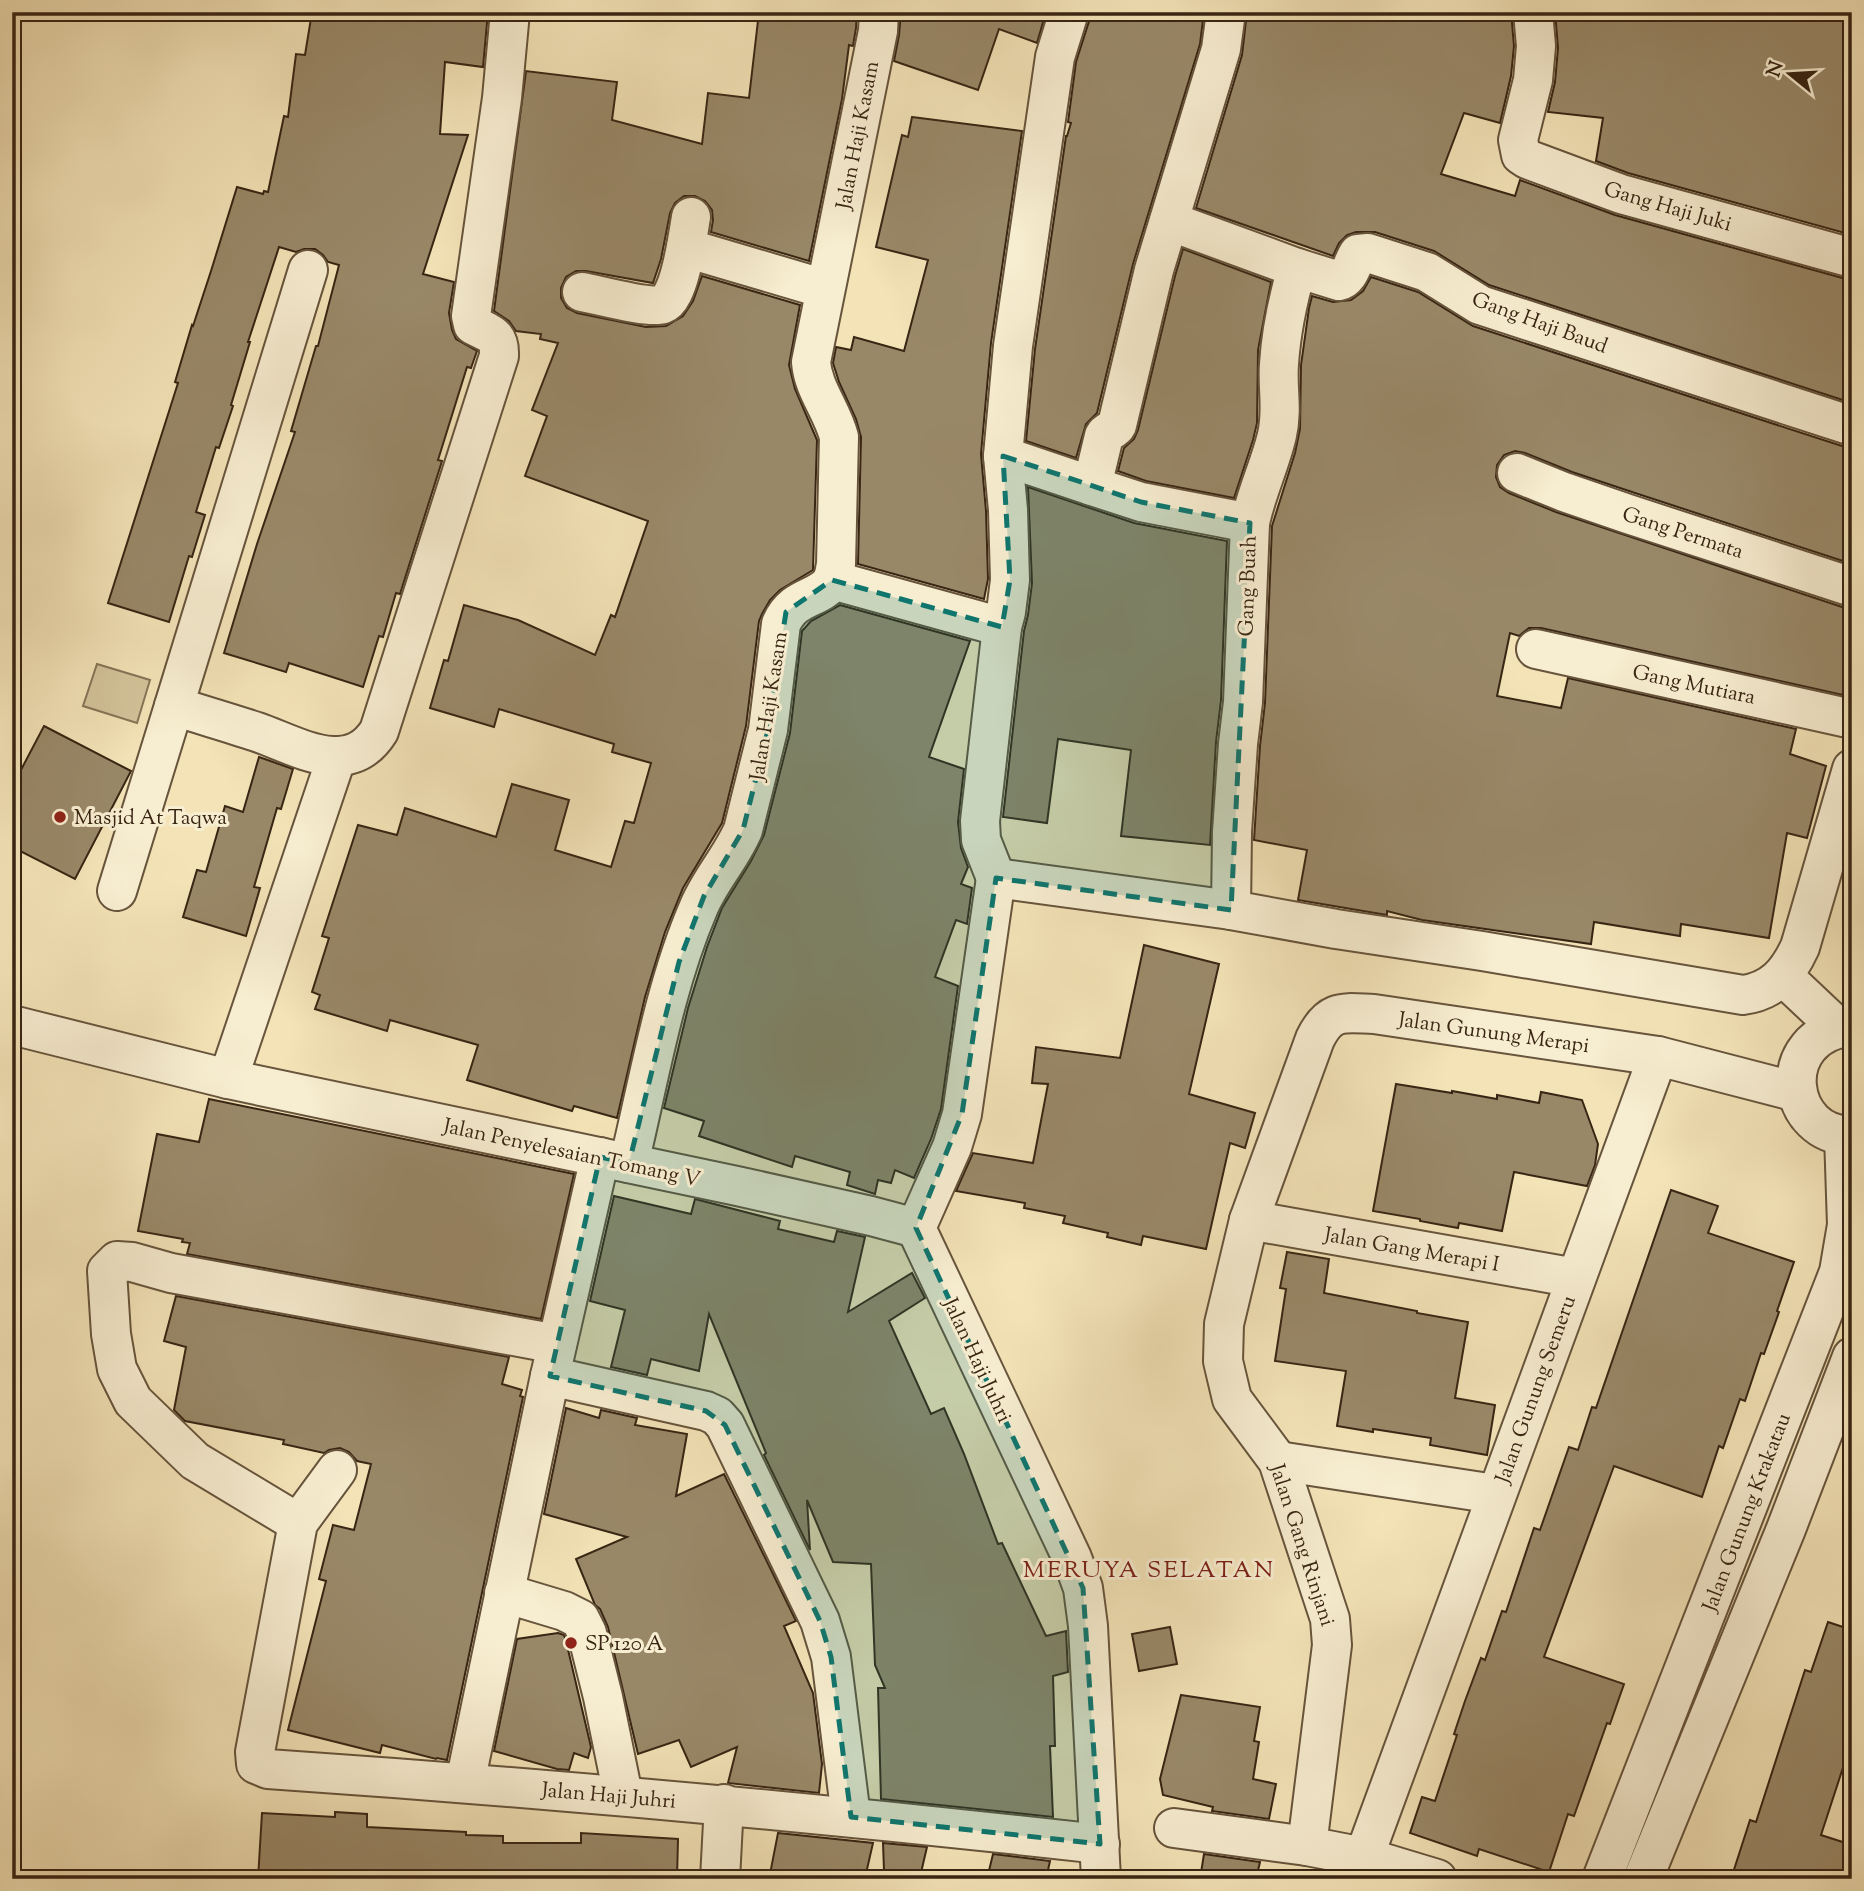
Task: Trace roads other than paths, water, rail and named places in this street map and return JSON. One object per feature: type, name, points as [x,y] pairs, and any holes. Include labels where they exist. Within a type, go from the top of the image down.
[{"type":"street","points":[[174,706],[315,754],[352,754],[363,750],[379,731],[499,356],[497,340],[491,333],[474,325],[471,316],[502,98],[510,12]]},
{"type":"street","name":"Jalan Haji Kasam","points":[[465,1783],[554,1360],[679,962],[704,896],[743,830],[768,730],[781,624],[786,612],[823,589],[832,580],[836,564],[839,437],[833,417],[815,384],[811,362],[878,31],[879,12]]},
{"type":"street","points":[[916,1228],[952,1147],[962,1115],[996,878],[981,839],[980,821],[1010,579],[1003,456],[1013,346],[1055,57],[1069,12]]},
{"type":"street","points":[[1091,486],[1104,436],[1117,425],[1154,270],[1221,49],[1226,12]]},
{"type":"street","name":"Gang Haji Juki","points":[[1533,12],[1536,46],[1533,80],[1518,146],[1521,155],[1621,194],[1852,258]]},
{"type":"street","name":"Gang Haji Baud","points":[[1169,221],[1335,280],[1343,281],[1347,278],[1358,254],[1368,253],[1427,272],[1480,305],[1852,426]]},
{"type":"street","points":[[582,292],[661,305],[670,300],[677,282],[689,233],[825,289]]},
{"type":"street","name":"Gang Buah","points":[[1231,910],[1232,832],[1243,702],[1250,523],[1255,499],[1277,434],[1281,402],[1279,366],[1288,299],[1297,268]]},
{"type":"street","points":[[117,891],[308,270]]},
{"type":"street","points":[[1003,456],[1142,502],[1250,523]]},
{"type":"street","name":"Gang Permata","points":[[1517,473],[1615,510],[1852,587]]},
{"type":"street","points":[[832,580],[1002,627]]},
{"type":"street","name":"Gang Mutiara","points":[[1536,649],[1852,719]]},
{"type":"street","points":[[228,1079],[337,756]]},
{"type":"street","points":[[996,878],[1231,910],[1743,995],[1757,993],[1769,987],[1788,969],[1800,947],[1852,769]]},
{"type":"street","points":[[1788,969],[1844,1027],[1822,1034],[1810,1044],[1800,1059],[1797,1091],[1803,1108],[1814,1121],[1828,1131],[1848,1135]]},
{"type":"street","name":"Jalan Gunung Merapi","points":[[1330,1018],[1342,1013],[1374,1014],[1658,1056]]},
{"type":"street","name":"Jalan Gang Rinjani","points":[[1307,1846],[1332,1631],[1278,1461],[1232,1399],[1223,1361],[1224,1324],[1249,1220],[1315,1039],[1330,1018]]},
{"type":"street","name":"Jalan Penyelesaian Tomang V","points":[[12,1025],[228,1079],[615,1160],[916,1228]]},
{"type":"street","points":[[1658,1056],[1797,1091]]},
{"type":"street","name":"Jalan Gunung Semeru","points":[[1364,1857],[1658,1056]]},
{"type":"street","name":"Jalan Gunung Krakatau","points":[[1602,1879],[1839,1272],[1847,1226],[1848,1135]]},
{"type":"street","name":"Jalan Gang Merapi I","points":[[1249,1220],[1576,1278]]},
{"type":"street","name":"Jalan Haji Juhri","points":[[298,1523],[255,1752],[256,1764],[268,1769],[724,1804],[851,1817],[1101,1861],[1088,1626],[1083,1587],[1072,1558],[916,1228]]},
{"type":"street","points":[[337,1470],[298,1523],[195,1461],[132,1401],[117,1369],[111,1334],[107,1271],[117,1261],[132,1262],[554,1360],[706,1410],[717,1416],[725,1425],[820,1621],[831,1657],[851,1817]]},
{"type":"street","name":"Jalan Gunung Krakatau","points":[[1643,1879],[1786,1529],[1852,1357]]},
{"type":"street","points":[[1278,1461],[1495,1494]]},
{"type":"street","points":[[1744,1516],[1786,1529]]},
{"type":"street","points":[[504,1593],[564,1611],[580,1619],[587,1633],[603,1697],[623,1796]]},
{"type":"street","points":[[720,1879],[724,1804]]},
{"type":"street","points":[[1174,1828],[1307,1846],[1364,1857],[1437,1879]]},
{"type":"place","name":"Masjid At Taqwa","points":[[60,817]]},
{"type":"place","name":"SP 120 A","points":[[571,1643]]},
{"type":"district","name":"MERUYA SELATAN","points":[[1149,1569]]}]
